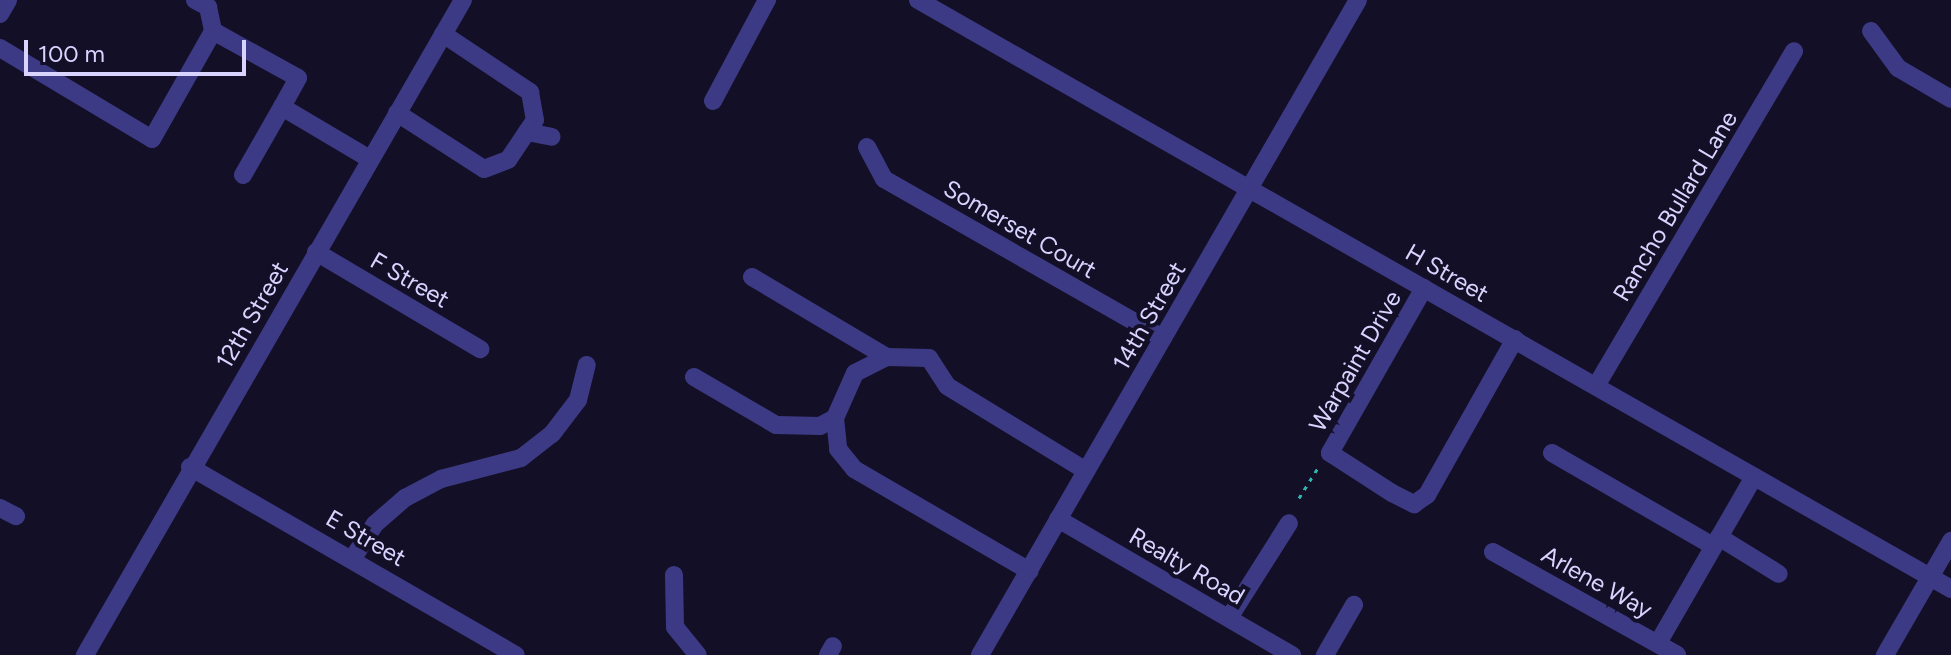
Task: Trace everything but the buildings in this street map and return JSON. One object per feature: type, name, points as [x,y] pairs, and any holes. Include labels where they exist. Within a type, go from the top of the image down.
[{"type":"street","points":[[0,14],[8,0]]},
{"type":"street","points":[[0,48],[152,139],[213,31],[208,7],[195,0]]},
{"type":"street","name":"12th Street","points":[[85,655],[190,467],[463,0]]},
{"type":"street","points":[[713,101],[767,0]]},
{"type":"street","name":"H Street","points":[[918,0],[1951,589]]},
{"type":"street","name":"14th Street","points":[[980,655],[1358,0]]},
{"type":"street","points":[[213,31],[298,78],[243,175]]},
{"type":"street","points":[[1871,31],[1898,68],[1951,99]]},
{"type":"street","points":[[397,113],[484,169],[508,160],[535,120],[530,92],[443,34]]},
{"type":"street","name":"Rancho Bullard Lane","points":[[1596,386],[1794,51]]},
{"type":"street","points":[[282,107],[370,159]]},
{"type":"street","points":[[527,132],[552,137]]},
{"type":"street","name":"Somerset Court","points":[[867,147],[884,179],[1163,338]]},
{"type":"street","name":"F Street","points":[[316,252],[480,349]]},
{"type":"street","points":[[752,277],[887,357]]},
{"type":"street","name":"Warpaint Drive","points":[[1424,288],[1330,453],[1414,504],[1427,495],[1515,339]]},
{"type":"street","points":[[1029,571],[854,469],[838,449],[835,418],[855,373],[887,357],[929,358],[947,386],[1086,471]]},
{"type":"street","points":[[353,558],[375,524],[405,498],[441,479],[521,458],[552,434],[578,400],[587,365]]},
{"type":"street","points":[[694,377],[776,425],[820,426],[835,418]]},
{"type":"street","points":[[1552,453],[1779,574]]},
{"type":"street","name":"E Street","points":[[190,467],[353,558],[516,655]]},
{"type":"street","points":[[1669,651],[1716,541],[1754,477]]},
{"type":"street","name":"Realty Road","points":[[1058,519],[1292,655]]},
{"type":"street","points":[[1229,618],[1289,523]]},
{"type":"street","points":[[1885,655],[1951,541]]},
{"type":"street","name":"Arlene Way","points":[[1493,552],[1669,651]]},
{"type":"street","points":[[674,575],[675,627],[698,655]]},
{"type":"street","points":[[1325,655],[1354,605]]},
{"type":"path","points":[[1299,498],[1330,453]]}]
